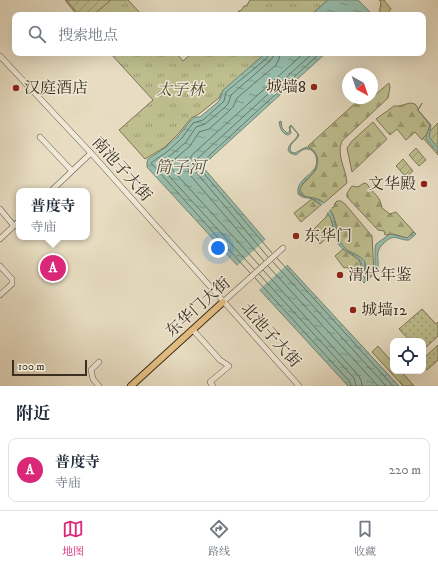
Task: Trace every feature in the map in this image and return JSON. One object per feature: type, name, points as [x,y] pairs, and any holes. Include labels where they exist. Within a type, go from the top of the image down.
[{"type":"main road","name":"东华门大街","points":[[131,386],[223,302]]},
{"type":"street","name":"南池子大街","points":[[0,56],[91,153],[223,302]]},
{"type":"street","points":[[40,137],[72,171]]},
{"type":"street","points":[[54,188],[91,153]]},
{"type":"street","points":[[0,209],[14,226],[0,239]]},
{"type":"street","name":"东华门大街","points":[[223,302],[283,248]]},
{"type":"street","points":[[0,266],[12,280],[12,284],[0,295]]},
{"type":"street","name":"北池子大街","points":[[223,302],[299,386]]},
{"type":"street","points":[[193,330],[220,360],[229,366],[210,382],[213,386]]},
{"type":"street","points":[[99,362],[90,370],[93,379],[99,386]]},
{"type":"green space","points":[[65,0],[128,0],[139,12],[75,12]]},
{"type":"green space","points":[[66,0],[111,0],[97,12],[76,12]]},
{"type":"green space","points":[[250,0],[328,0],[314,12],[238,11],[247,5]]},
{"type":"green space","points":[[379,0],[384,0],[391,9],[388,12],[379,12],[381,2]]},
{"type":"green space","name":"太子林","points":[[113,56],[179,56],[183,61],[189,56],[263,56],[222,92],[219,98],[199,114],[191,118],[165,147],[145,159],[119,130],[153,100]]},
{"type":"green space","points":[[389,83],[390,87],[388,98],[342,141],[340,146],[347,183],[324,203],[318,199],[306,197],[300,194],[300,188],[316,170],[317,157],[314,151],[308,146],[354,104],[378,104],[378,92]]},
{"type":"green space","points":[[410,103],[415,104],[430,125],[426,136],[422,140],[415,132],[406,140],[397,129],[390,135],[376,119],[394,106]]},
{"type":"green space","points":[[373,122],[387,139],[352,172],[347,148],[352,141]]},
{"type":"green space","points":[[438,123],[438,155],[423,138]]},
{"type":"green space","points":[[416,148],[426,160],[419,166],[409,155]]},
{"type":"green space","points":[[403,159],[413,171],[406,177],[396,166]]},
{"type":"green space","points":[[364,183],[367,184],[378,197],[382,208],[390,214],[396,212],[414,232],[407,238],[393,234],[385,235],[384,231],[378,230],[347,197],[347,193],[352,186],[358,187]]},
{"type":"green space","points":[[312,199],[321,205],[301,222],[294,213]]},
{"type":"green space","points":[[337,201],[341,201],[345,204],[372,236],[374,274],[366,281],[365,263],[359,256],[344,248],[339,238],[335,220],[330,209],[334,207]]},
{"type":"green space","points":[[328,213],[336,238],[335,239],[330,235],[320,244],[318,241],[319,237],[313,230]]},
{"type":"green space","points":[[343,249],[359,260],[362,268],[362,278],[353,274],[347,267],[344,268],[335,256]]},
{"type":"green space","points":[[422,309],[436,324],[438,322],[438,336],[426,347],[426,338],[407,338],[399,329]]},
{"type":"green space","points":[[438,345],[438,360],[427,370],[426,356]]},
{"type":"green space","points":[[378,346],[390,360],[390,372],[372,352]]},
{"type":"green space","points":[[392,374],[404,374],[414,386],[403,386]]},
{"type":"water","points":[[328,0],[358,0],[370,12],[314,12]]},
{"type":"water","name":"筒子河","points":[[263,56],[323,56],[202,166],[287,265],[399,386],[348,386],[147,167],[148,159],[165,148],[179,135],[191,120],[195,117],[200,117],[218,102],[223,90]]},
{"type":"water","points":[[418,110],[431,125],[429,137],[438,148],[438,152],[426,139],[430,125]]},
{"type":"water","points":[[281,121],[282,128],[287,133],[290,131],[289,127],[291,125],[299,135],[290,147],[291,152],[295,153],[306,147],[310,148],[317,156],[318,163],[317,167],[301,187],[300,194],[320,200],[329,208],[341,243],[347,250],[365,262],[364,277],[366,281],[364,283],[362,278],[361,262],[357,257],[344,250],[339,245],[332,221],[325,209],[314,200],[300,196],[298,194],[301,182],[315,168],[317,159],[314,153],[309,149],[303,150],[296,155],[290,153],[288,150],[289,147],[298,134],[291,126],[291,133],[288,135],[284,133],[279,122]]},
{"type":"water","points":[[414,232],[416,234],[409,240],[391,238],[383,244],[378,251],[378,266],[375,273],[376,244],[390,234],[407,238]]},
{"type":"pier","points":[[326,202],[332,208],[326,214],[319,207]]},
{"type":"pier","points":[[266,239],[288,264],[259,290],[237,266]]},
{"type":"place","name":"城墙8","points":[[314,87]]},
{"type":"place","name":"汉庭酒店","points":[[16,88]]},
{"type":"place","name":"文华殿","points":[[424,184]]},
{"type":"place","name":"东华门","points":[[296,236]]},
{"type":"place","name":"普度寺","points":[[53,268]]},
{"type":"place","name":"清代年鉴","points":[[340,275]]},
{"type":"place","name":"城墙12","points":[[353,310]]}]
